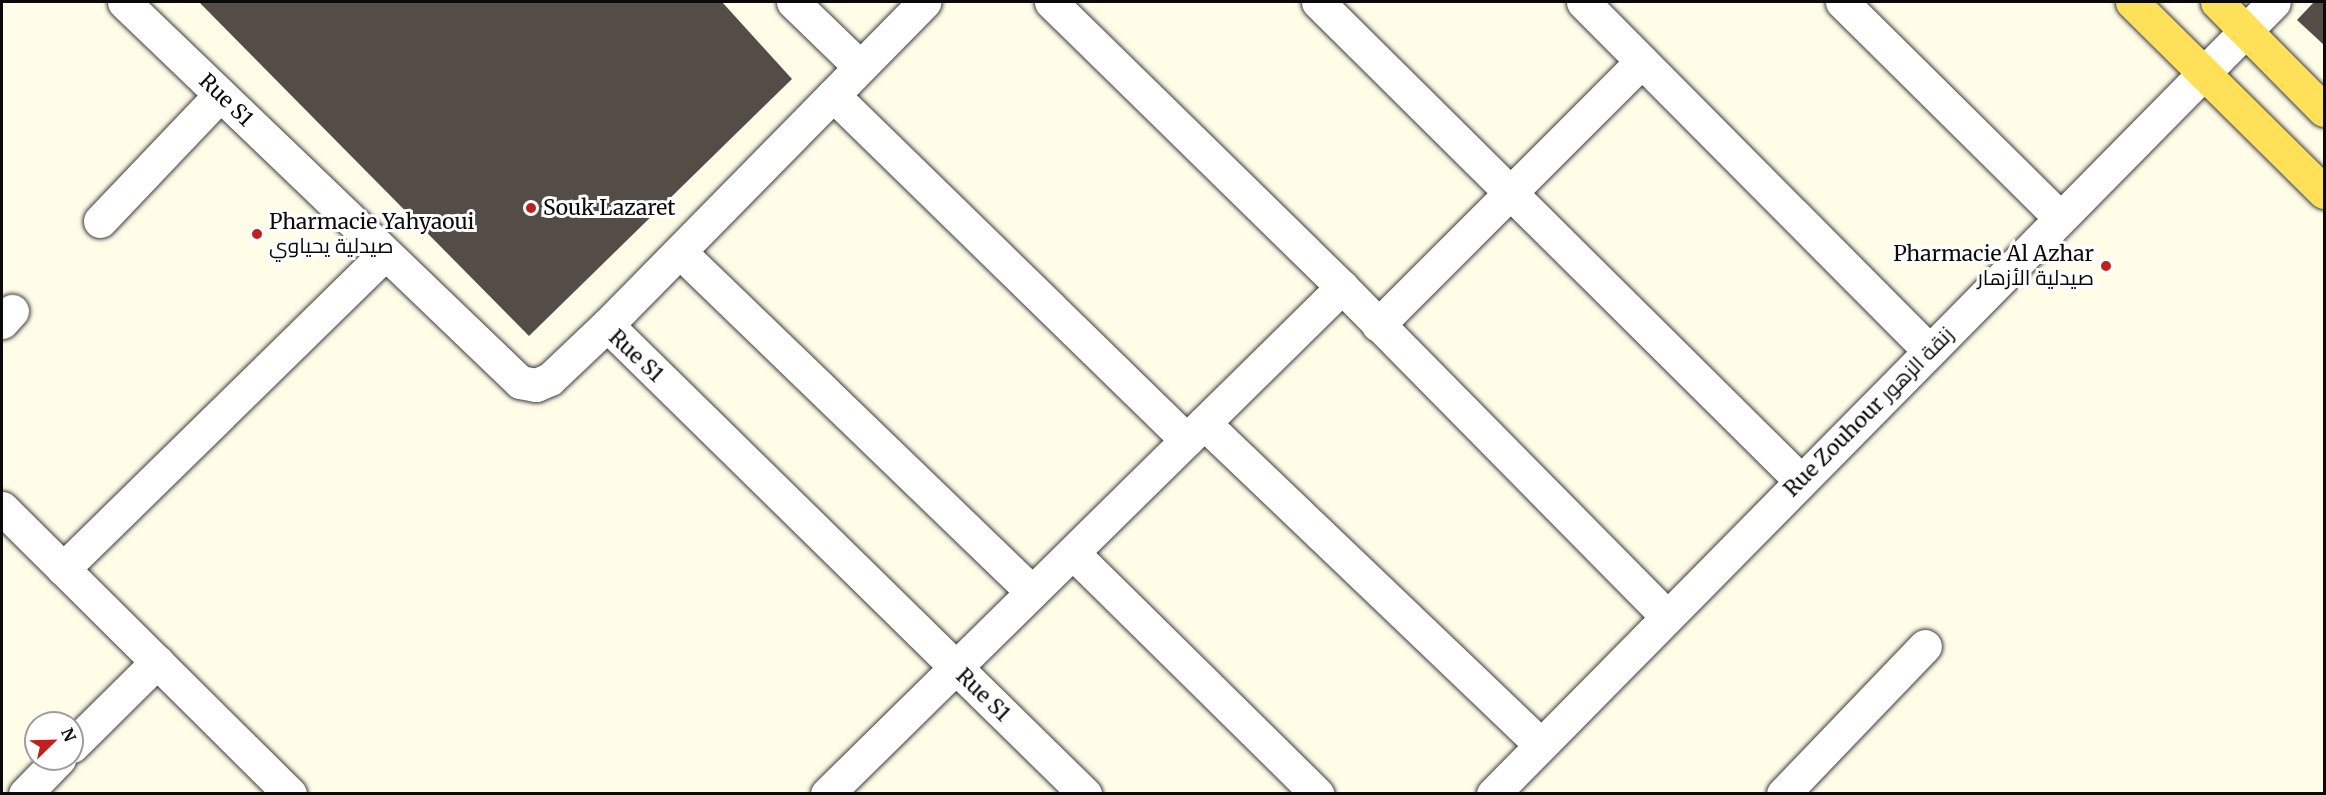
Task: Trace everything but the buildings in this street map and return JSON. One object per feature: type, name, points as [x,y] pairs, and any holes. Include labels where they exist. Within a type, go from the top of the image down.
[{"type":"main road","points":[[2132,2],[2325,192]]},
{"type":"main road","points":[[2217,2],[2325,110]]},
{"type":"street","name":"Rue S1","points":[[124,2],[520,382],[536,385],[550,379],[607,326],[1085,794]]},
{"type":"street","points":[[793,2],[860,67]]},
{"type":"street","points":[[607,326],[924,2]]},
{"type":"street","points":[[1051,2],[1342,287],[1667,617]]},
{"type":"street","points":[[1318,2],[1801,481]]},
{"type":"street","points":[[1583,2],[1930,351]]},
{"type":"street","points":[[1842,2],[2060,219]]},
{"type":"street","name":"Rue Zouhour زنقة الزهور","points":[[1493,794],[2274,2]]},
{"type":"street","points":[[1378,324],[1642,61]]},
{"type":"street","points":[[100,221],[220,95]]},
{"type":"street","points":[[833,95],[1196,431],[1541,745]]},
{"type":"street","points":[[680,252],[1032,592]]},
{"type":"street","points":[[63,569],[385,254]]},
{"type":"street","points":[[827,794],[1032,592],[1074,554],[1342,287]]},
{"type":"street","points":[[2,508],[290,794]]},
{"type":"street","points":[[1074,554],[1317,794]]},
{"type":"street","points":[[1783,794],[1925,646]]},
{"type":"street","points":[[84,734],[157,662]]},
{"type":"street","points":[[25,794],[47,771]]},
{"type":"place","name":"Souk Lazaret","points":[[531,208]]},
{"type":"place","name":"Pharmacie Yahyaoui صيدلية يحياوي","points":[[257,234]]},
{"type":"place","name":"Pharmacie Al Azhar صيدلية الأزهار","points":[[2106,266]]}]
